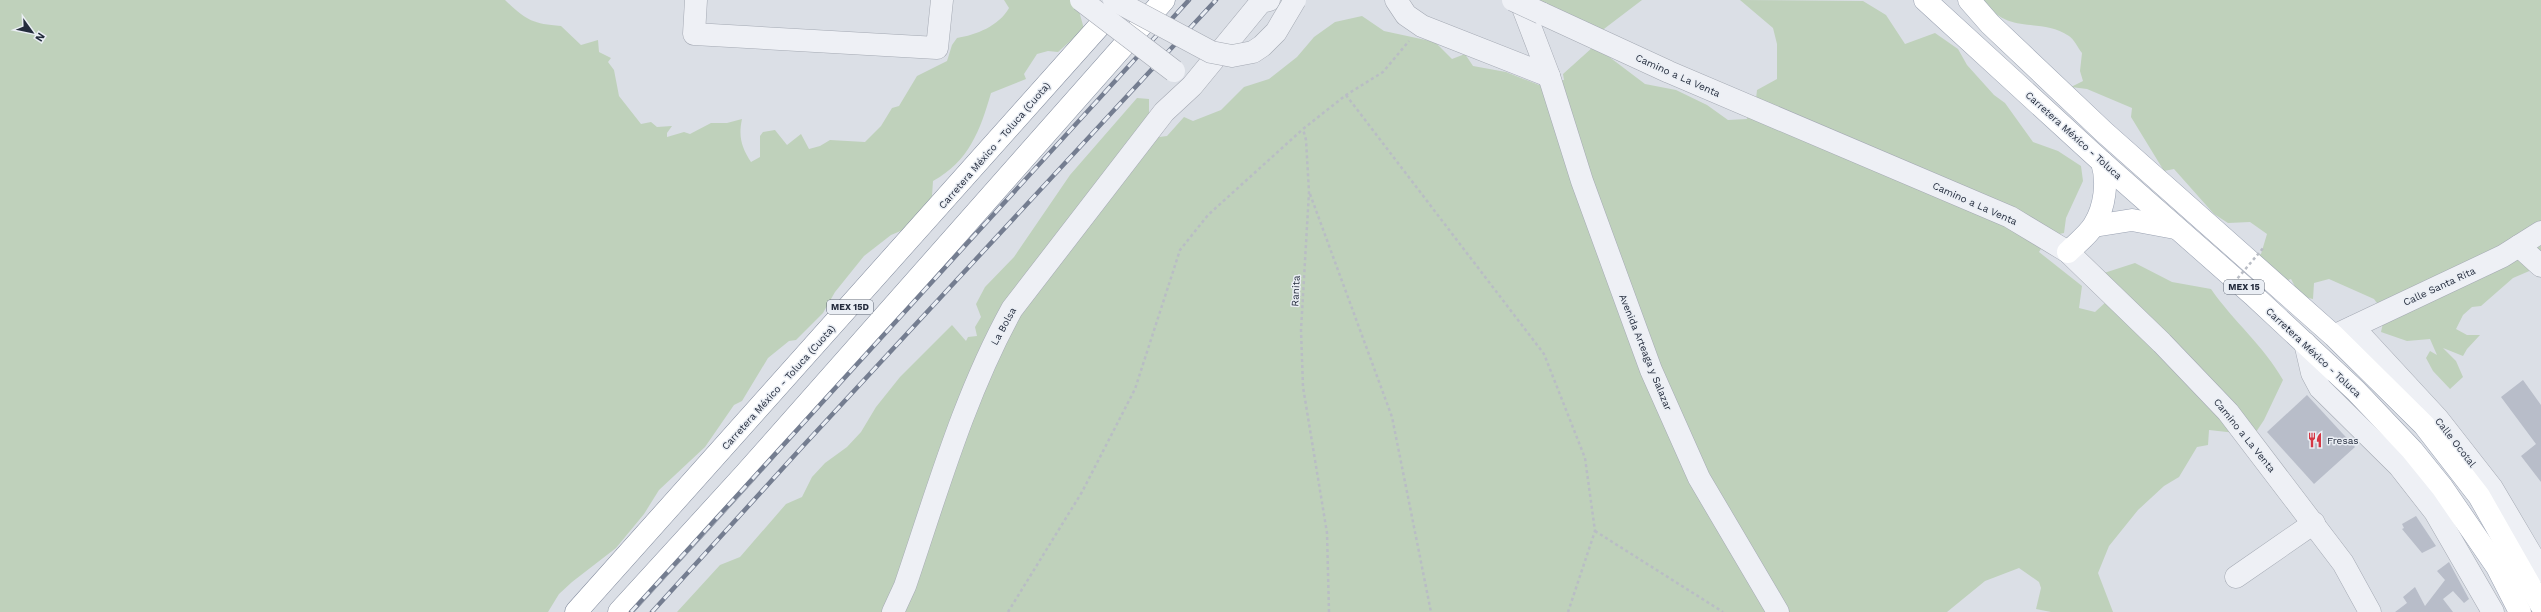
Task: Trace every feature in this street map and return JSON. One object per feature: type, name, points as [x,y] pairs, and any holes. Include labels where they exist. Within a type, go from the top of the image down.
[{"type":"main road","name":"Carretera México - Toluca (Cuota)","points":[[576,612],[1123,0]]},
{"type":"main road","name":"MEX 15D","points":[[619,612],[745,474],[1164,0]]},
{"type":"main road","name":"Carretera México - Toluca","points":[[1925,0],[2102,162],[2180,229],[2331,365],[2412,450],[2442,487],[2497,567],[2520,612]]},
{"type":"main road","name":"MEX 15","points":[[1969,0],[1990,24],[2104,132],[2344,331],[2386,386],[2452,458],[2479,496],[2541,605]]},
{"type":"main road","points":[[2068,252],[2094,226],[2105,193],[2106,183],[2102,162]]},
{"type":"main road","points":[[2094,226],[2132,220],[2147,221],[2180,229]]},
{"type":"street","points":[[696,0],[694,34],[936,48],[942,0]]},
{"type":"street","points":[[1081,0],[1192,86],[1264,1]]},
{"type":"street","points":[[1114,0],[1211,52],[1232,56],[1253,52],[1262,46],[1276,32],[1295,0]]},
{"type":"street","points":[[1396,0],[1406,15],[1422,26],[1549,76]]},
{"type":"street","name":"Camino a La Venta","points":[[1513,0],[1669,72],[2010,217],[2068,252],[2157,338],[2228,412],[2314,523],[2343,564],[2370,612]]},
{"type":"street","name":"Avenida Arteaga y Salazar","points":[[1520,0],[1549,76],[1582,181],[1651,370],[1699,478],[1778,612]]},
{"type":"street","name":"La Bolsa","points":[[893,612],[905,586],[966,406],[992,345],[1012,309],[1164,112],[1192,86]]},
{"type":"street","name":"Calle Santa Rita","points":[[2344,331],[2503,256],[2541,232]]},
{"type":"street","points":[[2519,246],[2541,266]]},
{"type":"street","name":"Calle Ocotal","points":[[2344,331],[2438,419],[2492,488],[2541,571]]},
{"type":"street","points":[[2305,343],[2312,373],[2320,388],[2399,466],[2435,512],[2464,557],[2493,612]]},
{"type":"street","points":[[2236,577],[2314,523]]},
{"type":"path","points":[[1008,612],[1082,492],[1135,389],[1180,250],[1208,215],[1302,129],[1346,95],[1383,72],[1422,26]]},
{"type":"path","points":[[1346,95],[1544,354],[1585,458],[1595,531],[1568,612]]},
{"type":"path","name":"Ranita","points":[[1302,129],[1306,140],[1310,192],[1301,330],[1303,387],[1327,533],[1329,612]]},
{"type":"path","points":[[1310,192],[1392,417],[1432,612]]},
{"type":"path","points":[[2226,292],[2264,247]]},
{"type":"path","points":[[1595,531],[1723,612]]},
{"type":"green space","points":[[0,0],[505,0],[530,20],[543,24],[561,26],[581,45],[598,40],[599,52],[611,58],[608,62],[614,70],[619,96],[641,124],[651,122],[657,127],[672,126],[667,133],[667,137],[684,132],[690,134],[711,123],[727,123],[742,119],[740,131],[742,142],[745,152],[751,162],[760,157],[760,136],[763,132],[775,130],[787,145],[801,134],[809,149],[820,146],[830,140],[865,142],[881,126],[892,108],[899,106],[917,76],[947,61],[952,45],[957,38],[972,35],[986,29],[1005,14],[1009,8],[1004,0],[1076,0],[1084,29],[1058,52],[1048,51],[1037,54],[1024,74],[1026,79],[991,93],[982,120],[971,144],[956,164],[933,181],[932,196],[910,227],[891,235],[864,256],[835,292],[823,313],[796,340],[789,341],[768,358],[742,401],[734,405],[705,447],[659,490],[644,514],[616,548],[559,594],[548,612],[0,612]]},
{"type":"green space","points":[[1538,0],[1642,0],[1596,35],[1557,8]]},
{"type":"green space","points":[[1740,0],[1863,1],[1886,15],[1905,44],[1935,33],[1958,49],[1967,65],[1994,95],[2005,103],[2033,142],[2058,151],[2081,166],[2083,181],[2066,218],[2064,233],[2055,235],[2049,239],[2039,252],[2082,286],[2079,308],[2095,312],[2107,301],[2101,274],[2135,263],[2172,282],[2211,289],[2267,356],[2283,380],[2264,420],[2254,435],[2209,430],[2208,445],[2197,447],[2179,477],[2164,486],[2138,510],[2109,546],[2098,573],[2113,612],[2051,612],[2036,609],[2041,588],[2039,582],[2019,568],[1985,581],[1947,612],[677,612],[720,565],[740,557],[786,504],[802,497],[812,477],[825,463],[847,447],[861,432],[876,407],[900,377],[952,325],[966,341],[968,337],[977,336],[975,327],[981,317],[976,304],[985,287],[1014,257],[1070,175],[1137,98],[1149,99],[1149,117],[1152,138],[1167,136],[1184,117],[1193,121],[1221,110],[1244,87],[1269,79],[1297,57],[1314,37],[1335,22],[1362,16],[1384,31],[1435,42],[1452,59],[1465,54],[1473,66],[1506,72],[1539,85],[1564,80],[1563,74],[1593,47],[1608,56],[1645,84],[1676,90],[1707,105],[1728,120],[1747,119],[1749,101],[1756,99],[1757,90],[1777,79],[1777,44],[1773,28]]},
{"type":"green space","points":[[1983,0],[2541,0],[2541,266],[2513,278],[2481,306],[2472,307],[2463,315],[2456,329],[2467,335],[2480,335],[2467,349],[2463,356],[2443,348],[2456,361],[2463,377],[2450,389],[2433,371],[2426,358],[2430,351],[2437,355],[2430,339],[2407,341],[2381,332],[2385,314],[2374,299],[2329,279],[2314,283],[2313,299],[2300,296],[2291,279],[2276,284],[2247,257],[2261,254],[2267,234],[2250,222],[2228,223],[2214,214],[2174,169],[2164,171],[2131,117],[2132,108],[2087,89],[2071,87],[2083,81],[2080,71],[2082,53],[2071,37],[2058,30],[2014,22],[2003,18],[1993,11]]},
{"type":"building","points":[[2523,380],[2541,405],[2541,482],[2521,456],[2536,444],[2501,397]]},
{"type":"building","points":[[2307,395],[2355,447],[2314,484],[2267,432]]},
{"type":"building","points":[[2416,516],[2436,546],[2422,553],[2402,529],[2404,528],[2402,524]]},
{"type":"building","points":[[2449,562],[2469,599],[2464,603],[2453,591],[2443,599],[2453,612],[2395,612],[2407,603],[2403,597],[2415,587],[2425,606],[2445,580],[2437,571]]},
{"type":"railway","points":[[631,612],[1189,0]]},
{"type":"railway","points":[[652,612],[803,446],[1216,0]]},
{"type":"place","name":"Fresas","points":[[2315,440]]}]
